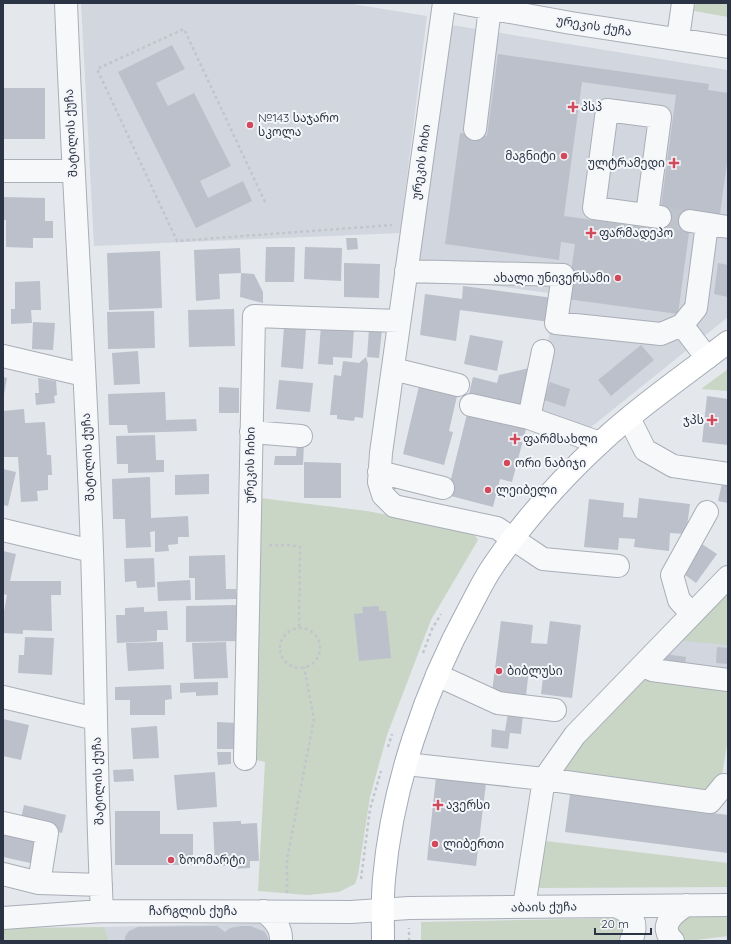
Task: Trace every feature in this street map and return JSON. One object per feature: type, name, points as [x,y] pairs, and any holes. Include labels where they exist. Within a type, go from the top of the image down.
[{"type":"main road","points":[[383,941],[384,881],[389,836],[406,764],[426,702],[437,675],[458,628],[492,568],[513,538],[574,468],[600,443],[629,418],[728,342]]},
{"type":"street","name":"შატილის ქუჩა","points":[[66,3],[92,551],[102,911]]},
{"type":"street","name":"ურეკის ჩიხი","points":[[444,3],[399,321],[380,462],[379,482],[383,494],[394,506],[497,528],[543,559],[618,566]]},
{"type":"street","name":"ურეკის ქუჩა","points":[[460,3],[571,23],[678,38],[728,47]]},
{"type":"street","points":[[678,38],[683,3]]},
{"type":"street","points":[[475,129],[490,8]]},
{"type":"street","points":[[607,110],[660,117],[653,216],[594,208],[607,110]]},
{"type":"street","points":[[3,171],[73,171]]},
{"type":"street","points":[[406,271],[563,275],[556,323],[661,334],[682,326],[696,308],[708,224]]},
{"type":"street","name":"ურეკის ჩიხი","points":[[245,759],[254,316],[399,321]]},
{"type":"street","points":[[682,326],[707,358]]},
{"type":"street","points":[[529,418],[543,351]]},
{"type":"street","points":[[3,356],[84,375]]},
{"type":"street","points":[[393,369],[458,385]]},
{"type":"street","points":[[471,405],[529,418],[600,443]]},
{"type":"street","points":[[629,418],[645,450],[673,466],[728,474]]},
{"type":"street","points":[[251,432],[301,436]]},
{"type":"street","points":[[380,462],[443,488]]},
{"type":"street","points":[[692,614],[679,600],[672,575],[707,512]]},
{"type":"street","points":[[3,530],[92,551]]},
{"type":"street","points":[[524,907],[544,779],[575,735],[728,577]]},
{"type":"street","points":[[643,665],[652,670],[728,680]]},
{"type":"street","points":[[437,675],[498,703],[554,710]]},
{"type":"street","points":[[3,697],[96,719]]},
{"type":"street","points":[[406,764],[544,779],[710,802],[724,785],[728,786]]},
{"type":"street","points":[[3,823],[47,833],[39,883]]},
{"type":"street","points":[[3,874],[39,883],[101,885]]},
{"type":"street","points":[[673,941],[668,934],[667,926],[670,917],[677,910],[687,905]]},
{"type":"street","name":"აბაის ქუჩა","points":[[383,910],[409,908],[728,905]]},
{"type":"street","points":[[616,906],[626,910],[634,922],[635,932],[631,941]]},
{"type":"street","name":"ჩარგლის ქუჩა","points":[[3,918],[102,911],[351,912],[383,910]]},
{"type":"street","points":[[264,911],[275,920],[281,935],[281,941]]},
{"type":"path","points":[[265,202],[184,29],[97,69],[177,241],[413,223]]},
{"type":"path","points":[[249,546],[289,545],[300,547],[299,628]]},
{"type":"path","points":[[306,628],[317,636],[320,643],[318,656],[310,665],[304,667],[297,668],[290,665],[281,654],[280,647],[282,640],[292,629],[306,628]]},
{"type":"path","points":[[287,911],[287,859],[314,719],[304,667]]},
{"type":"path","points":[[409,927],[409,941]]},
{"type":"shaded area","name":"№143 საჯარო სკოლა","points":[[81,3],[346,3],[427,16],[400,233],[94,246]]},
{"type":"shaded area","points":[[452,25],[728,70],[728,317],[590,428],[536,413],[556,294],[475,283],[415,284]]},
{"type":"shaded area","points":[[691,628],[728,633],[728,675],[655,662]]},
{"type":"shaded area","points":[[263,923],[270,929],[272,941],[109,941],[104,927]]},
{"type":"green space","points":[[696,3],[728,3],[728,17],[694,11]]},
{"type":"green space","points":[[728,369],[728,391],[701,389]]},
{"type":"green space","points":[[260,498],[367,511],[472,531],[478,540],[431,620],[387,735],[370,797],[358,875],[355,884],[339,892],[307,895],[258,891],[265,762],[252,759]]},
{"type":"green space","points":[[728,586],[728,645],[675,640]]},
{"type":"green space","points":[[640,676],[728,687],[728,738],[718,801],[559,776],[570,750]]},
{"type":"green space","points":[[546,841],[728,863],[728,887],[537,888]]},
{"type":"green space","points":[[728,916],[728,936],[688,941],[680,940],[676,921],[680,917]]},
{"type":"green space","points":[[621,918],[627,921],[623,940],[421,941],[421,922]]},
{"type":"green space","points":[[104,927],[109,941],[3,941],[3,928]]},
{"type":"building","points":[[172,45],[185,69],[156,83],[168,106],[194,93],[231,166],[200,181],[208,198],[243,181],[252,201],[196,228],[118,72]]},
{"type":"building","points":[[498,54],[709,84],[708,90],[728,93],[728,155],[720,214],[692,210],[678,314],[567,299],[575,244],[561,242],[559,260],[445,244],[460,133],[487,136]],"holes":[[[582,82],[676,95],[658,229],[564,216]]]},
{"type":"building","points":[[3,88],[45,88],[45,139],[3,139]]},
{"type":"building","points":[[3,197],[45,198],[45,221],[53,221],[53,238],[33,238],[33,248],[6,247],[6,220],[3,220]]},
{"type":"building","points":[[346,238],[357,238],[358,249],[347,250]]},
{"type":"building","points":[[266,247],[295,247],[294,282],[265,282]]},
{"type":"building","points":[[305,247],[342,248],[341,281],[304,279]]},
{"type":"building","points":[[240,248],[241,273],[219,274],[220,299],[196,301],[194,250]]},
{"type":"building","points":[[160,251],[162,308],[109,310],[107,253]]},
{"type":"building","points":[[344,263],[380,264],[379,298],[344,297]]},
{"type":"building","points":[[718,263],[728,265],[728,297],[714,294]]},
{"type":"building","points":[[241,273],[254,274],[263,292],[263,303],[240,297]]},
{"type":"building","points":[[40,281],[41,310],[31,310],[32,323],[11,324],[11,309],[15,309],[15,282]]},
{"type":"building","points":[[463,286],[553,298],[550,322],[460,310],[456,341],[420,335],[425,294],[462,299]]},
{"type":"building","points":[[234,309],[235,346],[189,347],[188,310]]},
{"type":"building","points":[[154,311],[155,348],[108,349],[107,312]]},
{"type":"building","points":[[33,322],[55,323],[53,350],[32,349]]},
{"type":"building","points":[[321,326],[354,329],[352,358],[333,357],[333,365],[318,364]]},
{"type":"building","points":[[284,327],[306,329],[303,369],[281,367]]},
{"type":"building","points":[[369,329],[382,330],[379,358],[367,357]]},
{"type":"building","points":[[470,335],[503,341],[497,371],[464,364]]},
{"type":"building","points":[[641,345],[654,360],[611,396],[598,380]]},
{"type":"building","points":[[138,351],[140,384],[114,385],[112,353]]},
{"type":"building","points":[[366,357],[368,364],[363,418],[355,417],[354,421],[337,419],[337,415],[330,415],[334,375],[341,376],[343,361],[359,363]]},
{"type":"building","points":[[529,368],[520,410],[468,398],[473,377],[497,383],[499,375]]},
{"type":"building","points":[[3,377],[7,378],[4,394],[3,394]]},
{"type":"building","points":[[38,378],[56,381],[57,395],[54,396],[55,403],[36,405],[35,393],[39,393]]},
{"type":"building","points":[[279,380],[313,383],[310,412],[276,409]]},
{"type":"building","points":[[550,382],[570,389],[565,407],[544,400]]},
{"type":"building","points":[[419,386],[457,396],[449,431],[453,432],[444,465],[403,454]]},
{"type":"building","points":[[219,387],[239,388],[239,413],[219,413]]},
{"type":"building","points":[[165,392],[166,420],[196,419],[197,431],[128,433],[127,425],[109,425],[108,394]]},
{"type":"building","points":[[707,396],[728,399],[728,445],[702,442]]},
{"type":"building","points":[[24,409],[25,423],[45,422],[47,455],[51,455],[52,475],[48,475],[48,490],[37,491],[38,501],[21,502],[18,457],[3,457],[3,411]]},
{"type":"building","points":[[468,410],[527,425],[512,482],[500,479],[493,507],[447,495]]},
{"type":"building","points":[[155,435],[156,460],[164,460],[164,472],[128,473],[128,464],[117,464],[116,436]]},
{"type":"building","points":[[297,443],[304,444],[303,465],[274,465],[275,456],[296,456]]},
{"type":"building","points":[[304,462],[341,463],[341,498],[304,498]]},
{"type":"building","points":[[3,469],[16,472],[8,506],[3,505]]},
{"type":"building","points":[[209,474],[209,494],[175,495],[175,475]]},
{"type":"building","points":[[150,477],[151,518],[188,516],[189,537],[178,537],[178,544],[168,545],[169,551],[155,552],[155,531],[150,532],[151,547],[126,548],[125,519],[113,519],[112,479]]},
{"type":"building","points":[[723,479],[728,480],[728,503],[718,501]]},
{"type":"building","points":[[639,498],[690,504],[686,534],[670,533],[669,551],[634,547],[635,539],[619,538],[618,550],[584,547],[589,499],[624,503],[623,517],[637,518]]},
{"type":"building","points":[[702,544],[717,554],[696,583],[681,572]]},
{"type":"building","points":[[3,551],[16,554],[10,581],[61,581],[61,595],[51,595],[52,631],[23,630],[23,634],[3,633],[3,617],[7,595],[3,594]]},
{"type":"building","points":[[225,555],[226,589],[236,589],[237,599],[195,600],[195,578],[189,578],[189,556]]},
{"type":"building","points":[[154,558],[155,587],[137,588],[136,581],[125,582],[124,559]]},
{"type":"building","points":[[190,580],[191,600],[158,601],[157,582]]},
{"type":"building","points":[[236,605],[238,641],[186,642],[186,606]]},
{"type":"building","points":[[379,606],[379,611],[386,611],[391,658],[359,661],[354,614],[363,613],[362,607]]},
{"type":"building","points":[[144,607],[144,612],[167,611],[168,630],[157,630],[157,641],[117,643],[116,615],[125,615],[125,608]]},
{"type":"building","points":[[501,621],[533,625],[531,643],[547,644],[550,621],[581,625],[572,698],[541,694],[544,669],[529,668],[526,696],[492,692]]},
{"type":"building","points":[[25,637],[54,638],[52,675],[18,673],[19,655],[24,655]]},
{"type":"building","points":[[163,642],[164,669],[128,671],[126,643]]},
{"type":"building","points":[[226,642],[228,678],[194,679],[192,643]]},
{"type":"building","points":[[717,647],[728,648],[728,664],[716,663]]},
{"type":"building","points":[[665,654],[686,657],[685,666],[663,662]]},
{"type":"building","points":[[218,682],[218,695],[196,696],[196,692],[180,693],[180,683]]},
{"type":"building","points":[[171,685],[172,699],[165,700],[165,715],[130,715],[130,700],[115,700],[115,687]]},
{"type":"building","points":[[508,713],[523,715],[521,734],[510,733],[508,749],[491,747],[492,729],[505,731]]},
{"type":"building","points":[[3,719],[29,725],[21,760],[3,756]]},
{"type":"building","points":[[217,722],[237,723],[237,749],[217,749]]},
{"type":"building","points":[[157,726],[159,758],[133,759],[131,728]]},
{"type":"building","points":[[217,752],[231,752],[231,764],[218,765]]},
{"type":"building","points":[[133,769],[134,781],[114,782],[113,770]]},
{"type":"building","points":[[215,772],[217,807],[177,810],[174,775]]},
{"type":"building","points":[[436,777],[486,783],[476,866],[427,860]]},
{"type":"building","points":[[570,794],[728,815],[728,853],[565,832]]},
{"type":"building","points":[[24,805],[66,815],[62,833],[20,823]]},
{"type":"building","points":[[115,811],[160,811],[160,834],[193,834],[193,865],[115,865]]},
{"type":"building","points":[[241,821],[241,824],[257,823],[259,861],[250,861],[250,868],[233,869],[233,866],[215,866],[213,822]]},
{"type":"building","points":[[3,834],[40,842],[35,864],[3,857]]},
{"type":"building","points":[[217,926],[225,932],[230,928],[251,926],[265,932],[268,941],[125,941],[125,937],[129,931],[138,927]]},
{"type":"tunnel","points":[[660,217],[690,221]]},
{"type":"place","name":"პსპ","points":[[573,107]]},
{"type":"place","name":"№143 საჯარო სკოლა","points":[[250,125]]},
{"type":"place","name":"მაგნიტი","points":[[564,156]]},
{"type":"place","name":"ულტრამედი","points":[[674,163]]},
{"type":"place","name":"ფარმადეპო","points":[[591,233]]},
{"type":"place","name":"ახალი უნივერსამი","points":[[618,278]]},
{"type":"place","name":"ჯპს","points":[[712,420]]},
{"type":"place","name":"ფარმსახლი","points":[[515,439]]},
{"type":"place","name":"ორი ნაბიჯი","points":[[507,463]]},
{"type":"place","name":"ლეიბელი","points":[[488,490]]},
{"type":"place","name":"ბიბლუსი","points":[[499,671]]},
{"type":"place","name":"ავერსი","points":[[438,805]]},
{"type":"place","name":"ლიბერთი","points":[[435,844]]},
{"type":"place","name":"ზოომარტი","points":[[171,860]]}]
